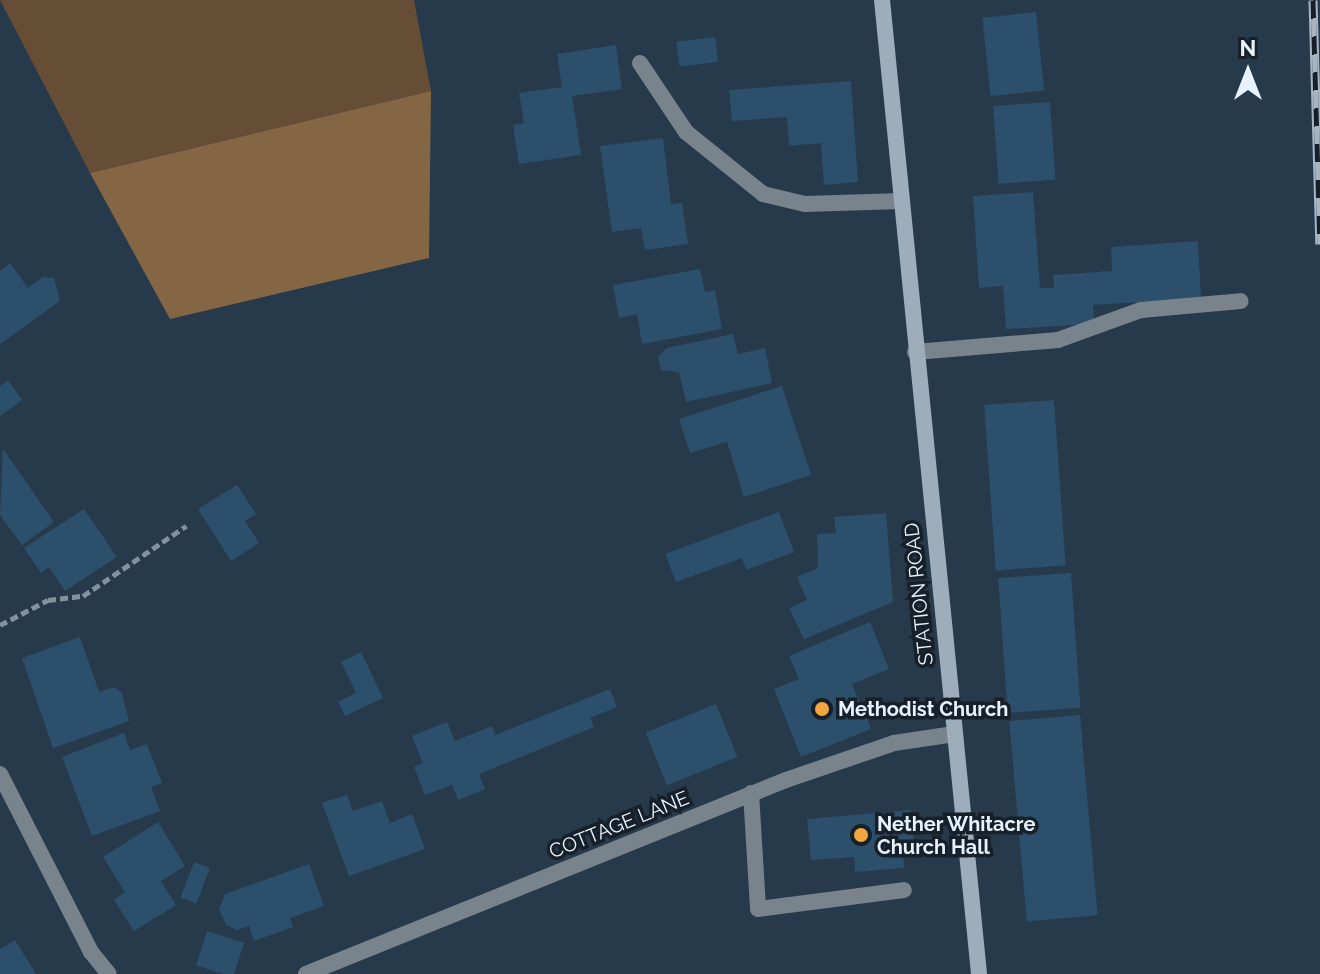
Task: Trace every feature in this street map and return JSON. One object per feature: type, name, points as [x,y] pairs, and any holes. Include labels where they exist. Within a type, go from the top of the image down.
[{"type":"street","name":"STATION ROAD","points":[[882,0],[979,974]]},
{"type":"street","points":[[640,63],[686,132],[763,194],[805,204],[901,201]]},
{"type":"street","points":[[915,352],[1058,340],[1141,310],[1241,301]]},
{"type":"street","name":"COTTAGE LANE","points":[[306,974],[857,753],[954,734]]},
{"type":"street","points":[[0,774],[91,952],[109,974]]},
{"type":"street","points":[[751,793],[758,909],[904,890]]},
{"type":"path","points":[[0,625],[48,600],[83,596],[186,526]]},
{"type":"shaded area","points":[[0,0],[414,0],[431,91],[90,173]]},
{"type":"shaded area","points":[[431,91],[429,258],[170,319],[90,173]]},
{"type":"building","points":[[1036,12],[1044,91],[991,96],[982,18]]},
{"type":"building","points":[[715,37],[718,62],[679,67],[676,42]]},
{"type":"building","points":[[616,45],[622,89],[572,96],[581,155],[519,164],[513,125],[524,123],[519,93],[562,87],[557,54]]},
{"type":"building","points":[[851,81],[858,182],[824,185],[821,143],[789,146],[787,117],[732,121],[729,90]]},
{"type":"building","points":[[1050,102],[1055,180],[999,184],[993,106]]},
{"type":"building","points":[[663,138],[671,204],[682,203],[688,244],[645,250],[641,228],[612,232],[600,146]]},
{"type":"building","points":[[1033,192],[1040,288],[1054,288],[1053,275],[1112,271],[1111,247],[1198,241],[1201,298],[1093,305],[1094,324],[1006,329],[1003,286],[979,288],[973,196]]},
{"type":"building","points":[[10,263],[28,288],[43,277],[54,278],[60,301],[0,344],[0,271]]},
{"type":"building","points":[[700,269],[705,292],[715,290],[722,329],[642,344],[637,314],[619,318],[613,285]]},
{"type":"building","points":[[733,334],[738,354],[765,348],[772,383],[686,402],[679,372],[661,370],[658,357],[667,348]]},
{"type":"building","points":[[8,380],[22,400],[0,416],[0,386]]},
{"type":"building","points":[[782,386],[811,475],[744,497],[727,442],[690,453],[679,419]]},
{"type":"building","points":[[1054,400],[1066,566],[996,570],[984,405]]},
{"type":"building","points":[[3,449],[54,522],[22,545],[0,515]]},
{"type":"building","points":[[237,485],[256,514],[245,521],[259,543],[231,561],[198,509]]},
{"type":"building","points":[[84,509],[117,557],[65,591],[49,567],[41,573],[24,548]]},
{"type":"building","points":[[779,512],[794,552],[746,570],[742,558],[676,582],[665,554]]},
{"type":"building","points":[[886,513],[893,602],[804,639],[789,608],[807,600],[797,577],[818,568],[817,534],[836,533],[834,517]]},
{"type":"building","points":[[1071,573],[1080,708],[1008,713],[998,578]]},
{"type":"building","name":"Methodist Church","points":[[870,622],[889,669],[852,684],[871,729],[801,757],[774,689],[799,679],[789,656]]},
{"type":"building","points":[[80,637],[99,692],[114,687],[122,693],[129,721],[53,748],[22,658]]},
{"type":"building","points":[[361,652],[383,698],[345,716],[338,702],[356,693],[341,662]]},
{"type":"building","points":[[610,689],[617,707],[590,718],[594,727],[479,774],[485,789],[458,800],[452,785],[425,795],[414,767],[423,763],[412,736],[447,722],[455,741],[492,726],[495,735]]},
{"type":"building","points":[[716,704],[737,757],[667,785],[646,732]]},
{"type":"building","points":[[1080,715],[1098,915],[1027,921],[1009,721]]},
{"type":"building","points":[[124,733],[130,750],[147,744],[162,783],[151,787],[160,811],[92,836],[62,757]]},
{"type":"building","points":[[347,795],[353,811],[382,801],[390,823],[412,814],[425,849],[349,876],[322,803]]},
{"type":"building","name":"Nether Whitacre Church Hall","points":[[911,810],[915,850],[903,851],[904,868],[855,872],[854,857],[811,860],[807,819]]},
{"type":"building","points":[[158,822],[185,866],[161,881],[176,905],[134,931],[114,900],[125,892],[103,857]]},
{"type":"building","points":[[194,862],[210,868],[196,904],[180,897]]},
{"type":"building","points":[[309,864],[324,906],[290,918],[293,927],[254,941],[249,926],[237,930],[226,925],[219,909],[225,894]]},
{"type":"building","points":[[207,931],[244,943],[234,974],[223,974],[196,965]]},
{"type":"building","points":[[15,940],[36,974],[0,974],[0,949]]},
{"type":"railway","points":[[1313,0],[1320,244]]},
{"type":"place","name":"Methodist Church","points":[[822,709]]},
{"type":"place","name":"Nether Whitacre Church Hall","points":[[861,835]]}]
